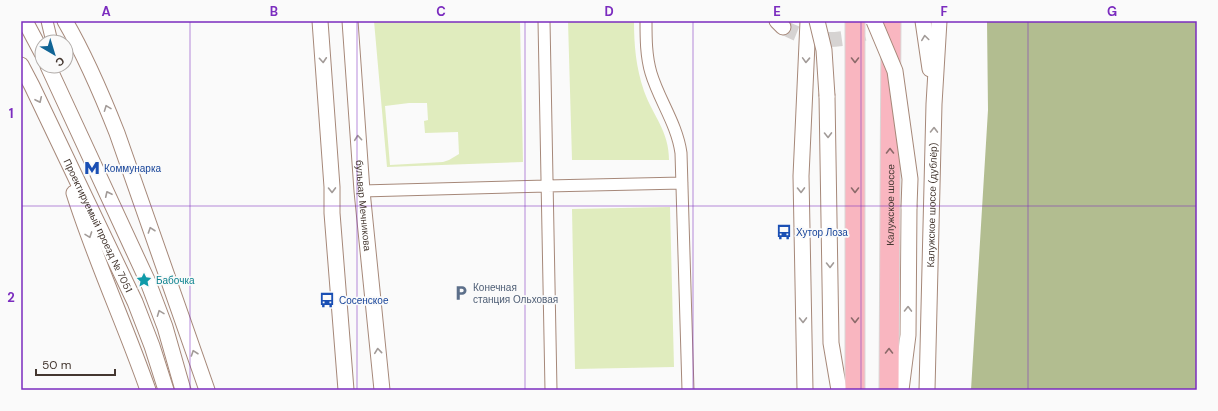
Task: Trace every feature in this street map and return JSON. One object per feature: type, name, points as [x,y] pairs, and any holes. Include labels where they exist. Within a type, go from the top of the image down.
[{"type":"highway","points":[[854,21],[855,390]]},
{"type":"highway","name":"Калужское шоссе","points":[[889,390],[891,21]]},
{"type":"main road","points":[[25,21],[34,38]]},
{"type":"main road","points":[[65,21],[78,43],[104,100],[207,390]]},
{"type":"main road","points":[[320,21],[332,187],[332,212],[346,390]]},
{"type":"main road","name":"бульвар Мечникова","points":[[350,21],[362,191],[382,390]]},
{"type":"main road","points":[[805,390],[801,176],[808,21]]},
{"type":"main road","points":[[817,21],[824,50],[827,96],[831,343],[838,390]]},
{"type":"main road","points":[[874,21],[895,71],[910,178],[908,335],[901,390]]},
{"type":"main road","points":[[923,21],[934,104]]},
{"type":"main road","name":"Калужское шоссе (дублёр)","points":[[927,390],[934,104],[939,21]]},
{"type":"main road","name":"Проектируемый проезд № 7051","points":[[21,65],[135,302],[152,346],[166,390]]},
{"type":"main road","name":"Проектируемый проезд № 7051","points":[[52,74],[148,282],[165,328],[184,390]]},
{"type":"main road","points":[[60,144],[79,209],[148,390]]},
{"type":"street","points":[[47,21],[50,34]]},
{"type":"street","points":[[544,21],[551,390]]},
{"type":"street","points":[[646,21],[646,44],[649,64],[655,84],[678,136],[682,153],[688,390]]},
{"type":"street","points":[[58,74],[61,91]]},
{"type":"street","points":[[362,191],[682,183]]},
{"type":"green space","points":[[374,21],[520,21],[523,162],[387,167]],"holes":[[[409,103],[427,103],[428,120],[424,121],[425,133],[458,132],[459,154],[443,162],[390,165],[385,106]]]},
{"type":"green space","points":[[568,21],[634,21],[635,48],[639,73],[644,91],[666,140],[669,160],[572,160]]},
{"type":"green space","points":[[987,21],[1197,21],[1197,390],[971,390],[988,110]]},
{"type":"green space","points":[[670,207],[674,367],[575,369],[572,209]]},
{"type":"tunnel","points":[[783,27],[805,36],[828,40],[855,36],[873,31],[889,24]]},
{"type":"place","name":"Коммунарка","points":[[92,168]]},
{"type":"place","name":"Хутор Лоза","points":[[784,232]]},
{"type":"place","name":"Бабочка","points":[[144,280]]},
{"type":"place","name":"Конечная станция Ольховая","points":[[461,293]]},
{"type":"place","name":"Сосенское","points":[[327,300]]}]
